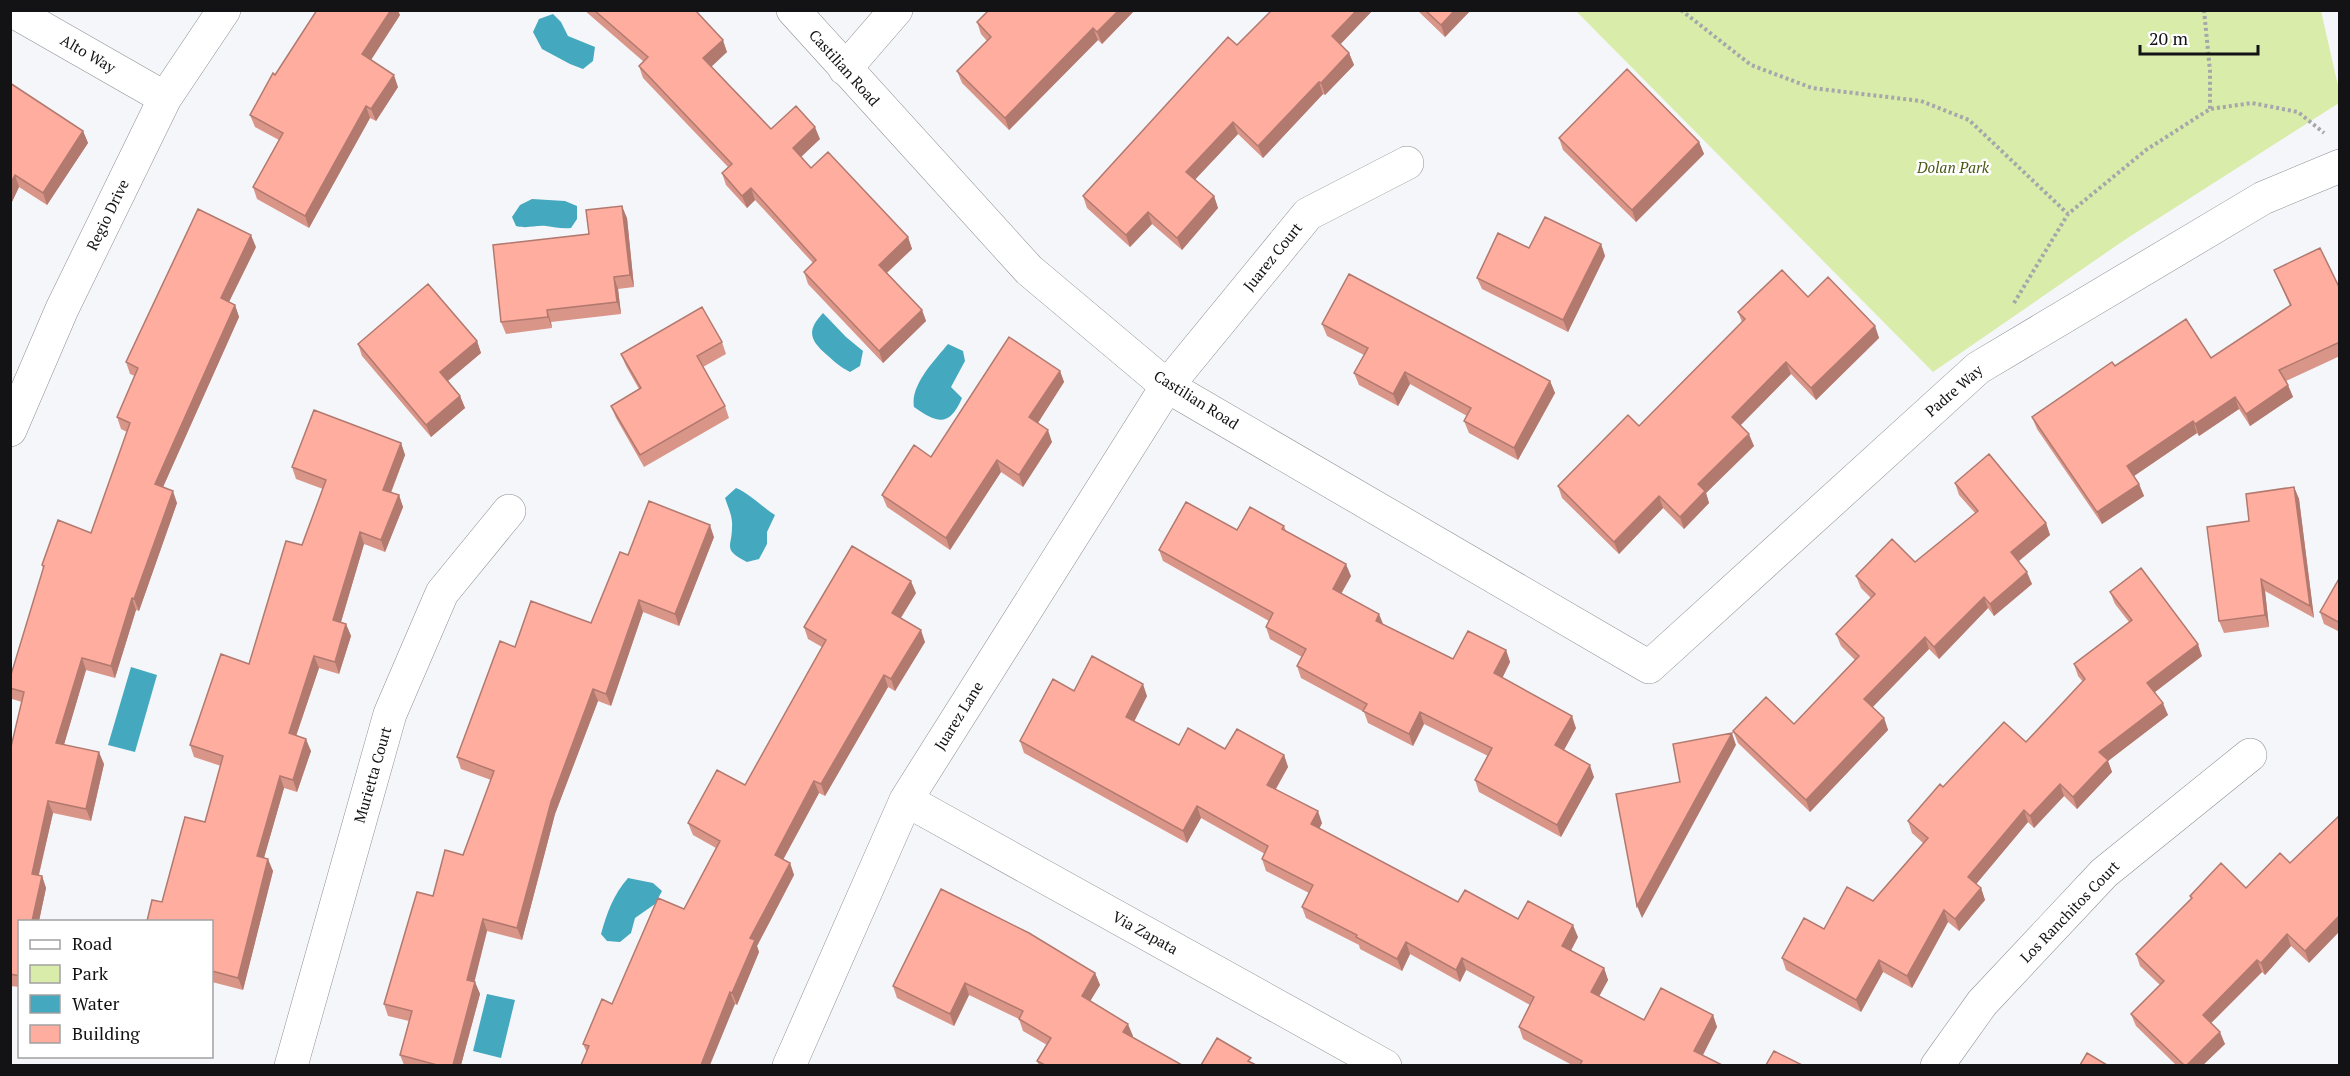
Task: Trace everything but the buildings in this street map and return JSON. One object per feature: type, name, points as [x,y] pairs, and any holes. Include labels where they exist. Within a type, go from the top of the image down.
[{"type":"street","name":"Alto Way","points":[[10,10],[165,98]]},
{"type":"street","name":"Regio Drive","points":[[10,430],[62,309],[165,98],[224,10]]},
{"type":"street","name":"Castilian Road","points":[[793,10],[844,69],[1029,270],[1167,386],[1649,667]]},
{"type":"street","points":[[844,69],[896,10]]},
{"type":"street","name":"Padre Way","points":[[1649,667],[1978,368],[2263,198],[2334,152]]},
{"type":"street","name":"Juarez Court","points":[[1167,386],[1308,214],[1407,163]]},
{"type":"street","name":"Juarez Lane","points":[[789,1065],[906,800],[1167,386]]},
{"type":"street","name":"Murietta Court","points":[[291,1065],[390,714],[442,593],[509,511]]},
{"type":"street","name":"Los Ranchitos Court","points":[[1937,1065],[1982,1004],[2104,873],[2250,755]]},
{"type":"street","name":"Via Zapata","points":[[906,800],[1384,1065]]},
{"type":"path","points":[[1681,10],[1750,65],[1812,88],[1921,101],[1969,120],[2068,214]]},
{"type":"path","points":[[2204,10],[2210,71],[2210,110]]},
{"type":"path","points":[[2003,353],[2015,299],[2068,214],[2146,150],[2210,110],[2252,103],[2298,112],[2322,132],[2334,152]]},
{"type":"green space","name":"Dolan Park","points":[[1576,11],[2321,11],[2339,90],[2339,103],[2126,239],[1933,372]]},
{"type":"water","points":[[553,14],[561,22],[568,36],[595,47],[593,61],[583,69],[542,49],[533,32],[539,19]]},
{"type":"water","points":[[532,199],[565,201],[577,206],[577,219],[571,228],[516,226],[512,217],[520,205]]},
{"type":"water","points":[[823,313],[863,351],[860,366],[850,372],[827,355],[814,340],[812,330]]},
{"type":"water","points":[[948,344],[963,351],[965,361],[951,387],[962,398],[952,414],[942,420],[929,417],[914,407],[914,399],[925,373]]},
{"type":"water","points":[[736,488],[775,515],[767,532],[767,544],[759,559],[747,562],[734,554],[730,548],[732,520],[725,498]]},
{"type":"water","points":[[131,667],[157,675],[135,752],[108,745]]},
{"type":"water","points":[[628,878],[653,883],[662,891],[655,904],[635,918],[631,933],[620,942],[607,941],[601,934],[606,919],[614,898]]},
{"type":"water","points":[[487,994],[515,1000],[501,1058],[473,1051]]}]
